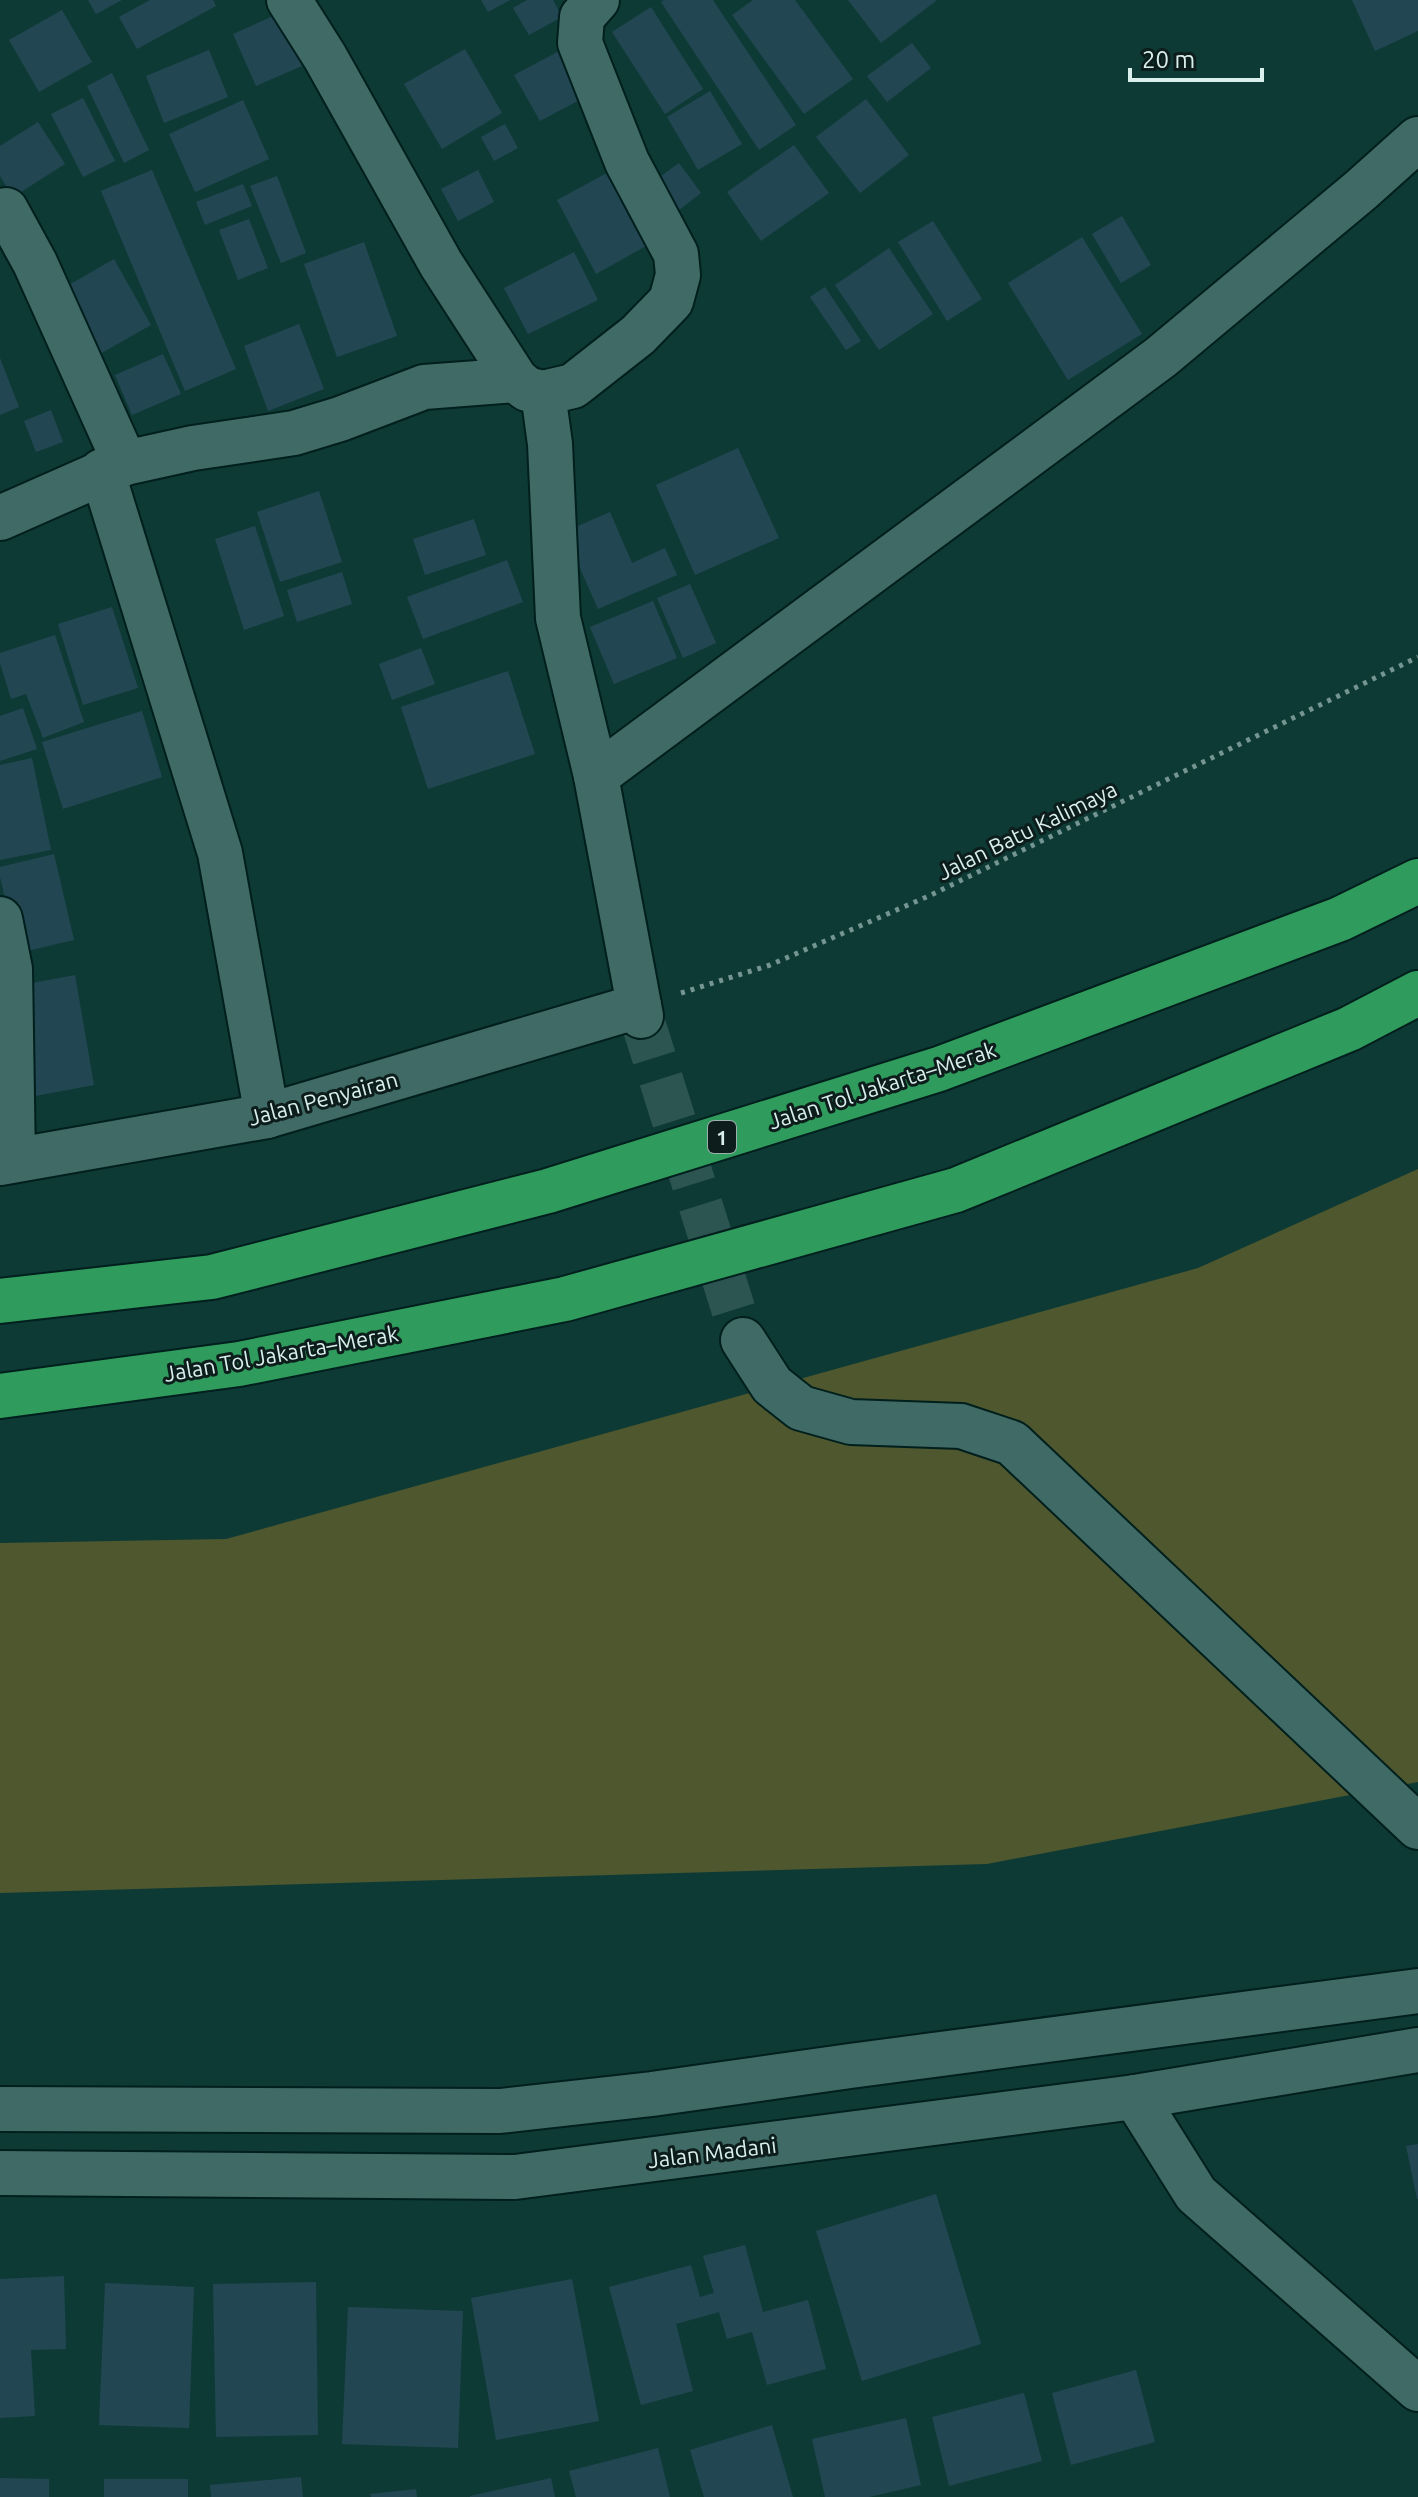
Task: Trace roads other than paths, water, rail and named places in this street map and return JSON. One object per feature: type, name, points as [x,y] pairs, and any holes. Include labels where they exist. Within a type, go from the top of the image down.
[{"type":"highway","name":"Jalan Tol Jakarta–Merak","points":[[0,1301],[212,1277],[548,1191],[939,1069],[1340,919],[1418,881]]},
{"type":"highway","name":"Jalan Tol Jakarta–Merak","points":[[0,1396],[239,1364],[565,1299],[956,1190],[1349,1029],[1418,993]]},
{"type":"street","points":[[289,0],[333,70],[441,264],[530,386],[550,444],[558,618],[596,776],[1161,357],[1418,139]]},
{"type":"street","points":[[0,518],[114,467],[193,448],[294,433],[424,387],[452,383],[573,386],[638,335],[671,301],[678,275],[676,254],[627,162],[580,43],[582,17],[597,0]]},
{"type":"street","points":[[6,210],[35,263],[114,467],[220,853],[267,1116]]},
{"type":"street","name":"Jalan Penyairan","points":[[6,1161],[267,1116],[640,1011],[596,776]]},
{"type":"street","points":[[0,919],[10,969],[6,1161]]},
{"type":"street","points":[[743,1340],[772,1385],[801,1408],[851,1422],[961,1426],[1012,1443],[1418,1827]]},
{"type":"street","points":[[0,2109],[500,2111],[652,2094],[1418,1991]]},
{"type":"street","name":"Jalan Madani","points":[[0,2173],[515,2177],[1135,2097],[1418,2050]]},
{"type":"street","points":[[1135,2097],[1196,2194],[1418,2389]]},
{"type":"tunnel","points":[[641,1016],[743,1340]]}]
